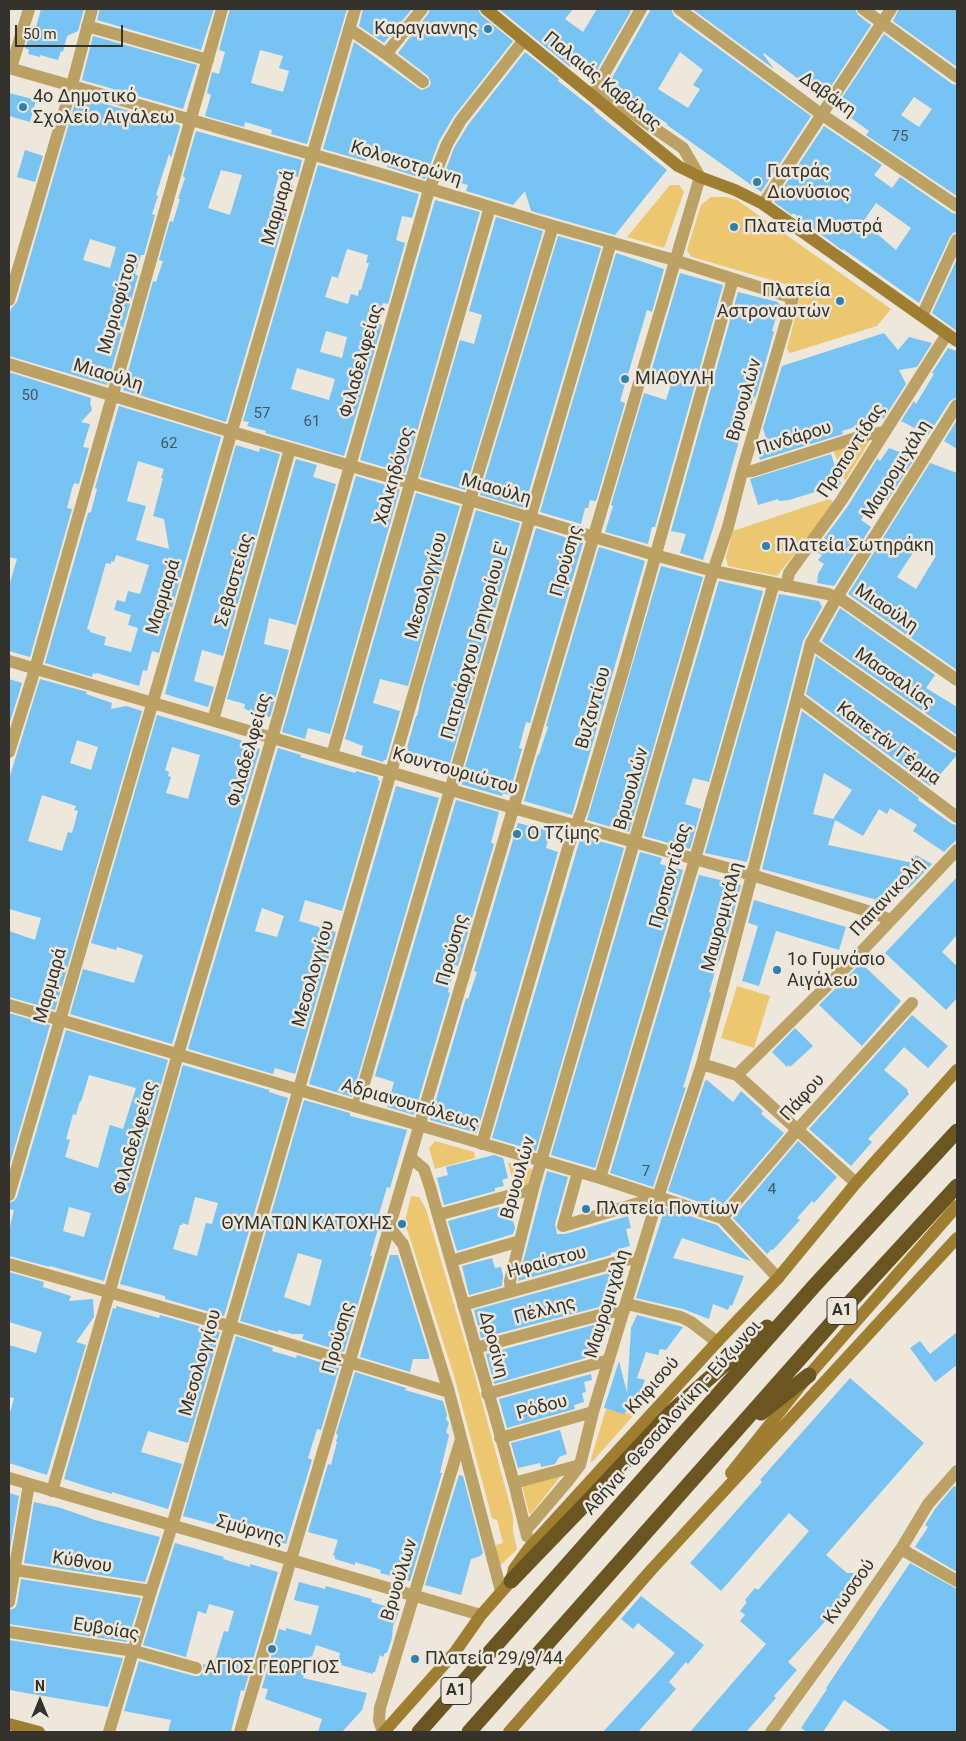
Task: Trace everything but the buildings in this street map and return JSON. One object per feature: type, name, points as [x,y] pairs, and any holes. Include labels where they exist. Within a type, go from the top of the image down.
[{"type":"highway","name":"Αθήνα - Θεσσαλονίκη - Εύζωνοι","points":[[419,1732],[815,1285],[957,1131]]},
{"type":"highway","name":"Α1","points":[[469,1732],[842,1311],[957,1186]]},
{"type":"highway","points":[[506,1586],[671,1412],[815,1285]]},
{"type":"highway","points":[[729,1439],[809,1375]]},
{"type":"main road","name":"Παλαιάς Καβάλας","points":[[486,9],[594,92],[678,166],[763,204],[952,338]]},
{"type":"main road","name":"Κηφισού","points":[[384,1732],[455,1652],[506,1586],[514,1569],[529,1548],[778,1278],[856,1183],[957,1070]]},
{"type":"main road","points":[[652,1569],[809,1375],[957,1206]]},
{"type":"main road","points":[[509,1732],[652,1569],[957,1238]]},
{"type":"main road","points":[[9,1724],[39,1732]]},
{"type":"street","points":[[10,68],[29,9]]},
{"type":"street","points":[[9,300],[72,85],[92,9]]},
{"type":"street","name":"Μυριοφύτου","points":[[9,752],[35,669],[222,9]]},
{"type":"street","name":"Μαρμαρά","points":[[9,1195],[151,702],[355,9]]},
{"type":"street","points":[[386,54],[422,9]]},
{"type":"street","points":[[594,92],[641,9]]},
{"type":"street","name":"Δαβάκη","points":[[679,9],[821,114],[957,206]]},
{"type":"street","points":[[863,9],[957,77]]},
{"type":"street","points":[[763,204],[891,9]]},
{"type":"street","points":[[87,26],[208,60]]},
{"type":"street","points":[[349,29],[423,82]]},
{"type":"street","name":"Φιλαδελφείας","points":[[52,1490],[272,738],[429,190],[447,144],[461,120],[524,40]]},
{"type":"street","name":"Κολοκοτρώνη","points":[[10,68],[674,260],[793,298]]},
{"type":"street","name":"Παλαιάς Καβάλας","points":[[594,92],[684,148],[700,177]]},
{"type":"street","name":"Προύσης","points":[[240,1732],[700,177]]},
{"type":"street","name":"Χαλκηδόνος","points":[[332,755],[490,207]]},
{"type":"street","name":"Μεσολογγίου","points":[[109,1732],[172,1526],[470,500],[553,226]]},
{"type":"street","points":[[922,316],[957,240]]},
{"type":"street","name":"Πατριάρχου Γρηγορίου Ε'","points":[[357,1107],[610,242]]},
{"type":"street","name":"Βυζαντίου","points":[[482,1144],[568,848],[577,825],[624,668],[733,279]]},
{"type":"street","name":"Βρυουλών","points":[[511,1291],[510,1280],[533,1189],[713,571],[728,527],[742,472],[793,298]]},
{"type":"street","name":"Προποντίδας","points":[[600,1178],[695,859],[780,585],[952,338]]},
{"type":"street","name":"Μιαούλη","points":[[9,364],[350,467],[470,500],[655,555],[713,571],[837,597],[957,680]]},
{"type":"street","name":"Μαυρομιχάλη","points":[[526,1530],[568,1482],[580,1465],[593,1412],[658,1197],[702,1064],[811,643],[837,597],[957,405]]},
{"type":"street","name":"Πινδάρου","points":[[742,472],[752,471],[865,435],[885,432]]},
{"type":"street","name":"Σεβαστείας","points":[[213,720],[290,449]]},
{"type":"street","name":"Μασσαλίας","points":[[811,643],[957,745]]},
{"type":"street","name":"Κουντουριώτου","points":[[9,661],[513,808],[752,875],[878,914],[890,920]]},
{"type":"street","name":"Καπετάν Γέρμα","points":[[798,698],[957,817]]},
{"type":"street","name":"Παπανικολή","points":[[737,1075],[860,954],[957,850]]},
{"type":"street","name":"Πάφου","points":[[722,1218],[797,1130],[912,1003]]},
{"type":"street","name":"Αδριανουπόλεως","points":[[9,1005],[600,1178],[722,1218],[778,1278]]},
{"type":"street","points":[[702,1064],[737,1075],[856,1183]]},
{"type":"street","name":"Δροσίνη","points":[[411,1158],[425,1172],[514,1483],[529,1548]]},
{"type":"street","points":[[578,1172],[563,1226],[658,1197]]},
{"type":"street","points":[[438,1216],[533,1189]]},
{"type":"street","points":[[390,1228],[403,1244],[506,1586]]},
{"type":"street","points":[[451,1261],[520,1241]]},
{"type":"street","name":"Ηφαίστου","points":[[463,1304],[624,1260],[640,1258]]},
{"type":"street","points":[[9,1264],[229,1326],[449,1392]]},
{"type":"street","points":[[626,1307],[681,1317],[691,1322],[717,1342]]},
{"type":"street","name":"Πέλλης","points":[[475,1348],[626,1307]]},
{"type":"street","points":[[487,1394],[609,1360]]},
{"type":"street","name":"Ρόδου","points":[[500,1438],[593,1412]]},
{"type":"street","name":"Βρυούλων","points":[[384,1732],[379,1720],[380,1708],[461,1439]]},
{"type":"street","points":[[514,1483],[580,1465]]},
{"type":"street","name":"Κνωσσού","points":[[770,1732],[848,1626],[901,1549],[928,1504],[957,1471]]},
{"type":"street","name":"Σμύρνης","points":[[9,1478],[481,1616]]},
{"type":"street","points":[[9,1602],[12,1569],[29,1484]]},
{"type":"street","points":[[901,1549],[957,1581]]},
{"type":"street","name":"Κύθνου","points":[[12,1569],[151,1592]]},
{"type":"street","name":"Ευβοίας","points":[[9,1632],[134,1651],[196,1668]]},
{"type":"shaded area","points":[[670,185],[679,185],[684,192],[664,248],[627,237]]},
{"type":"shaded area","points":[[711,197],[726,197],[737,200],[891,309],[877,326],[790,353],[787,349],[801,294],[795,287],[692,257],[689,254],[687,250],[701,205]]},
{"type":"shaded area","points":[[872,437],[845,481],[833,449]]},
{"type":"shaded area","name":"Πλατεία Σωτηράκη","points":[[829,499],[835,503],[777,576],[728,566],[726,557],[733,531]]},
{"type":"shaded area","points":[[737,986],[770,996],[754,1048],[721,1038]]},
{"type":"shaded area","points":[[435,1141],[474,1152],[475,1158],[435,1169],[429,1148]]},
{"type":"shaded area","points":[[508,1163],[532,1169],[529,1184],[515,1188]]},
{"type":"shaded area","points":[[411,1196],[419,1197],[426,1209],[475,1376],[513,1516],[513,1531],[517,1549],[499,1567],[493,1546],[503,1543],[497,1520],[492,1518],[454,1376],[407,1229],[403,1229]]},
{"type":"shaded area","points":[[606,1409],[630,1414],[632,1417],[593,1461],[590,1462]]},
{"type":"shaded area","points":[[563,1473],[531,1514],[529,1513],[522,1486]]},
{"type":"place","name":"Καραγιαννης","points":[[488,29]]},
{"type":"place","name":"4ο Δημοτικό Σχολείο Αιγάλεω","points":[[23,107]]},
{"type":"place","name":"Γιατράς Διονύσιος","points":[[757,182]]},
{"type":"place","name":"Πλατεία Μυστρά","points":[[734,227]]},
{"type":"place","name":"Πλατεία Αστροναυτών","points":[[840,301]]},
{"type":"place","name":"ΜΙΑΟΥΛΗ","points":[[625,379]]},
{"type":"place","name":"Πλατεία Σωτηράκη","points":[[766,546]]},
{"type":"place","name":"Ο Τζίμης","points":[[517,834]]},
{"type":"place","name":"1ο Γυμνάσιο Αιγάλεω","points":[[777,970]]},
{"type":"place","name":"Πλατεία Ποντίων","points":[[586,1209]]},
{"type":"place","name":"ΘΥΜΑΤΩΝ ΚΑΤΟΧΗΣ","points":[[402,1224]]},
{"type":"place","name":"ΑΓΙΟΣ ΓΕΩΡΓΙΟΣ","points":[[272,1649]]},
{"type":"place","name":"Πλατεία 29/9/44","points":[[415,1659]]}]
